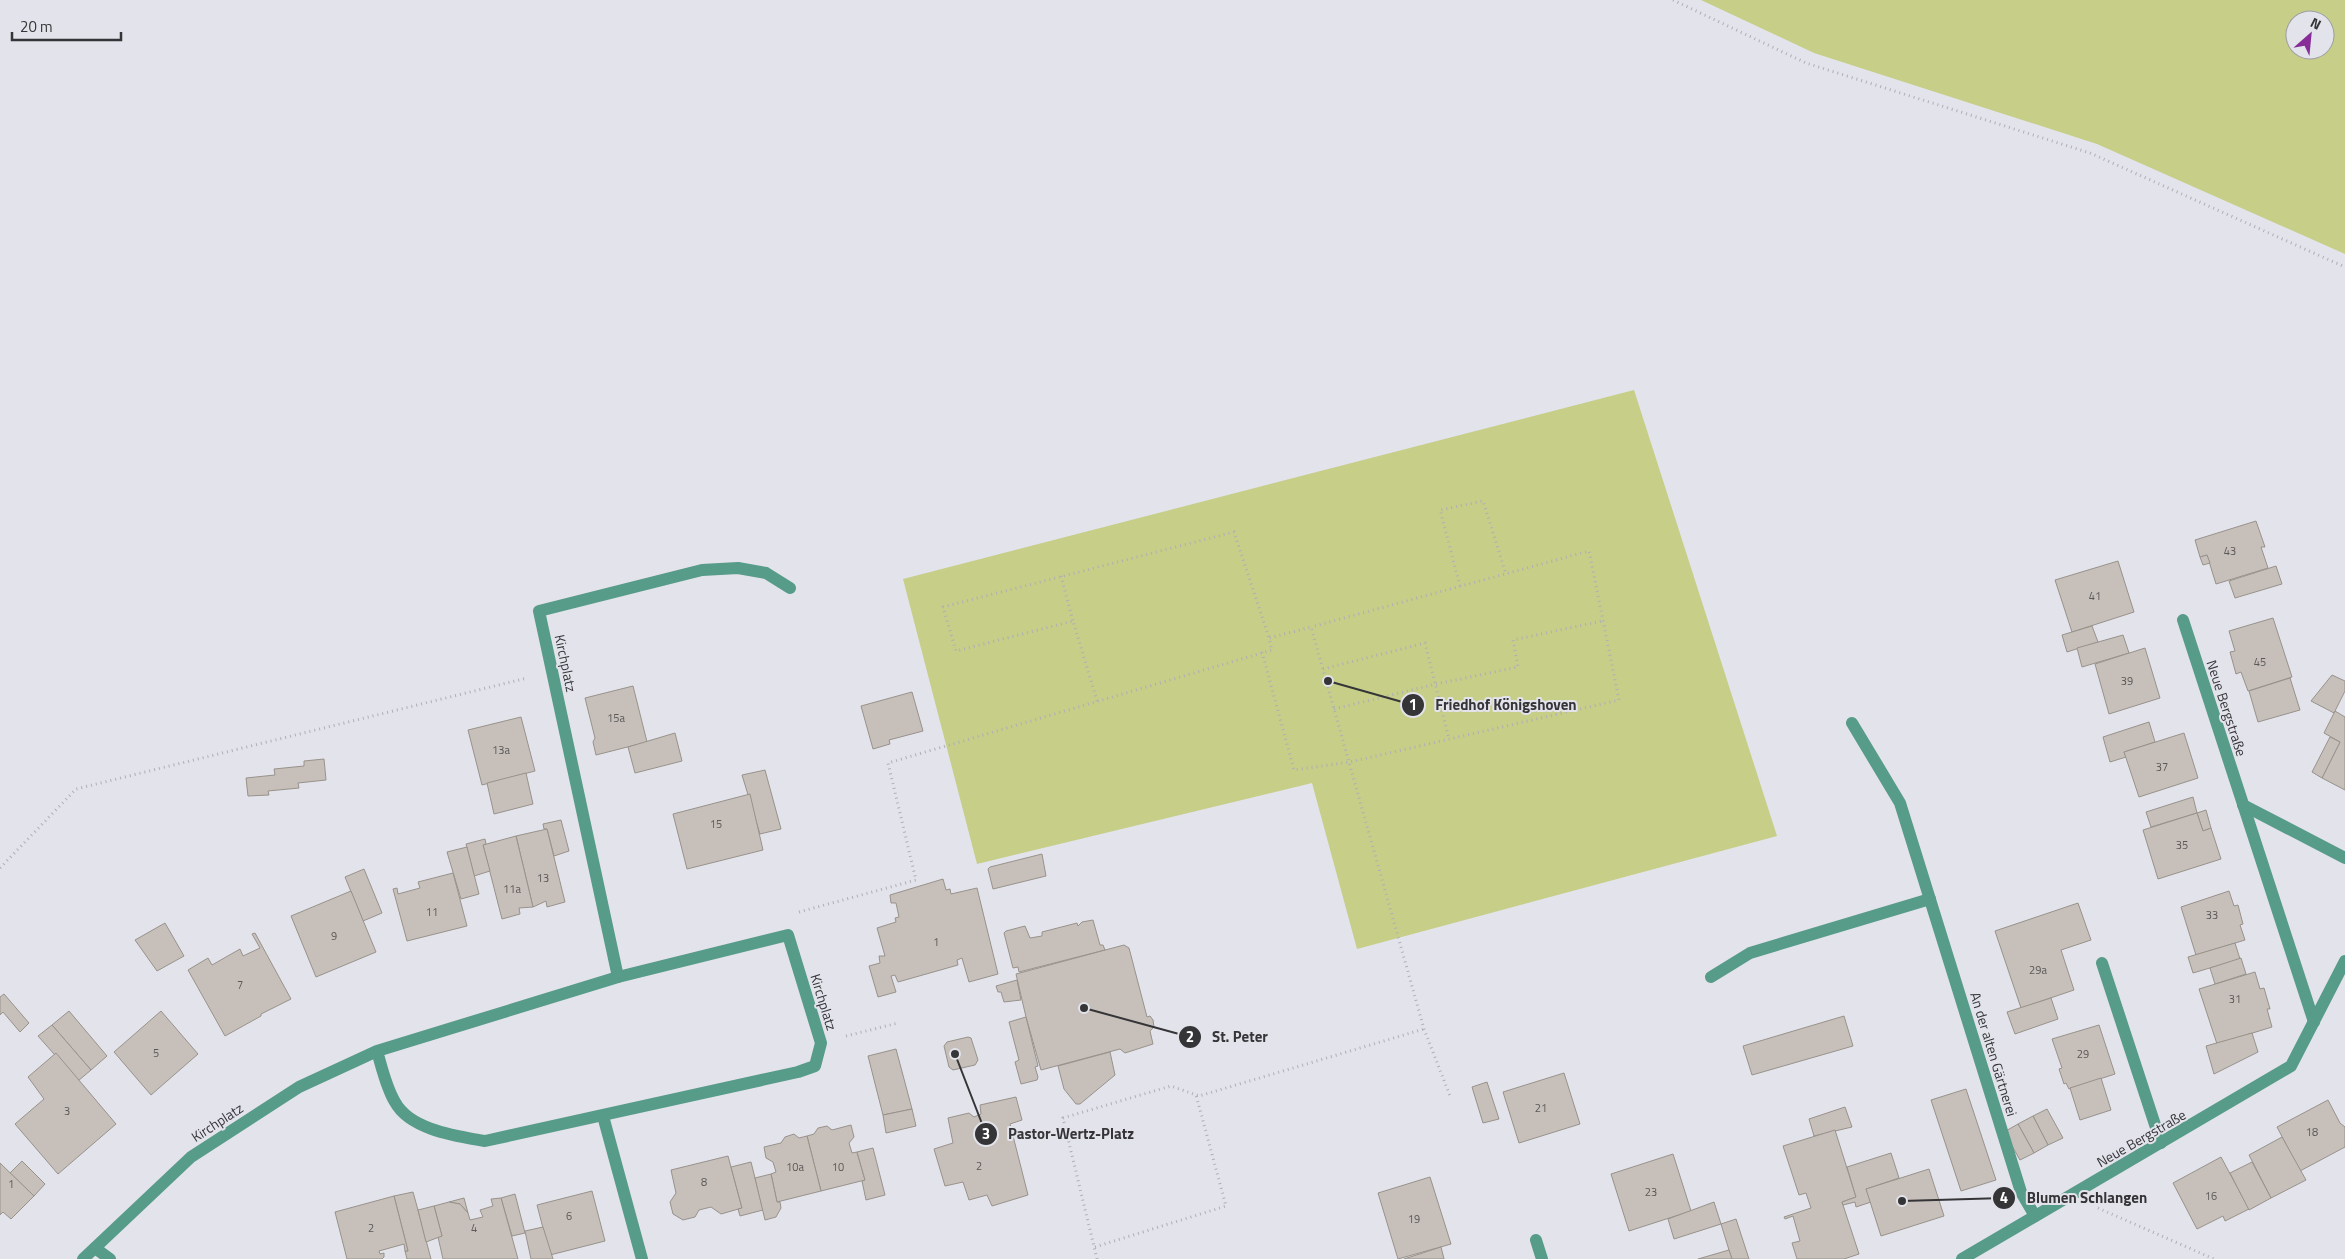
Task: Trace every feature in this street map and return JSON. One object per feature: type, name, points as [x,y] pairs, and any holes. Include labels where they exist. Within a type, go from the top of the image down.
[{"type":"street","name":"Kirchplatz","points":[[618,977],[539,611],[702,570],[738,568],[766,573],[790,588]]},
{"type":"street","name":"Neue Bergstraße","points":[[2183,620],[2314,1022]]},
{"type":"street","name":"An der alten Gärtnerei","points":[[1852,723],[1900,803],[2021,1192],[2035,1216]]},
{"type":"street","points":[[2243,805],[2345,858]]},
{"type":"street","points":[[1711,978],[1750,953],[1930,899]]},
{"type":"street","name":"Kirchplatz","points":[[83,1259],[191,1157],[299,1087],[377,1051],[618,977],[788,935],[821,1043],[815,1066],[798,1072],[485,1141],[446,1135],[409,1118],[396,1104],[377,1051]]},
{"type":"street","name":"Neue Bergstraße","points":[[1962,1259],[2292,1066],[2345,961]]},
{"type":"street","points":[[2102,963],[2161,1143]]},
{"type":"street","points":[[603,1116],[642,1259]]},
{"type":"street","points":[[1536,1240],[1542,1259]]},
{"type":"street","points":[[96,1248],[110,1259]]},
{"type":"path","points":[[1673,0],[1806,63],[2090,153],[2345,267]]},
{"type":"path","points":[[1460,586],[1440,510],[1483,501],[1506,574]]},
{"type":"path","points":[[788,935],[783,916],[916,880],[888,763],[1272,650],[1234,532],[944,607],[956,651],[1073,621]]},
{"type":"path","points":[[1262,652],[1294,770],[1350,762],[1619,700],[1589,551],[1269,638]]},
{"type":"path","points":[[1061,576],[1097,701]]},
{"type":"path","points":[[1334,710],[1436,684],[1518,667],[1513,640],[1602,620]]},
{"type":"path","points":[[1311,627],[1424,1029],[1450,1096]]},
{"type":"path","points":[[1323,669],[1425,643],[1449,739]]},
{"type":"path","points":[[0,868],[76,788],[552,672]]},
{"type":"path","points":[[821,1043],[898,1023]]},
{"type":"path","points":[[1097,1259],[1063,1118],[1171,1086],[1199,1096],[1424,1029]]},
{"type":"path","points":[[1095,1247],[1226,1206],[1196,1095]]},
{"type":"path","points":[[2070,1196],[2214,1259]]},
{"type":"green space","points":[[1701,0],[2345,0],[2345,254],[2097,144],[1814,53]]},
{"type":"green space","points":[[1634,390],[1777,836],[1357,949],[1312,783],[977,864],[903,579]]},
{"type":"building","points":[[2256,521],[2265,547],[2261,547],[2268,568],[2216,584],[2207,555],[2200,557],[2195,540]]},
{"type":"building","points":[[2207,555],[2210,563],[2203,565],[2200,557]]},
{"type":"building","points":[[2118,561],[2134,612],[2072,632],[2055,580]]},
{"type":"building","points":[[2276,566],[2282,584],[2235,598],[2229,581]]},
{"type":"building","points":[[2273,618],[2292,677],[2248,691],[2241,672],[2236,674],[2230,652],[2235,651],[2229,631]]},
{"type":"building","points":[[2092,626],[2098,642],[2067,652],[2062,635]]},
{"type":"building","points":[[2123,635],[2129,653],[2082,667],[2077,648]]},
{"type":"building","points":[[2145,648],[2160,698],[2109,714],[2095,664]]},
{"type":"building","points":[[2332,675],[2345,681],[2345,691],[2334,713],[2311,701]]},
{"type":"building","points":[[2290,678],[2300,710],[2258,722],[2249,691]]},
{"type":"building","points":[[633,686],[647,742],[596,755],[593,742],[595,738],[585,698]]},
{"type":"building","points":[[912,692],[923,731],[889,740],[890,744],[873,749],[861,706]]},
{"type":"building","points":[[2335,711],[2345,717],[2345,790],[2322,778],[2340,742],[2324,733]]},
{"type":"building","points":[[521,717],[535,771],[482,785],[468,730]]},
{"type":"building","points":[[2149,722],[2155,742],[2124,752],[2126,757],[2110,762],[2103,737]]},
{"type":"building","points":[[675,733],[682,761],[635,773],[628,747]]},
{"type":"building","points":[[2184,733],[2198,778],[2139,797],[2124,752]]},
{"type":"building","points":[[2330,737],[2340,742],[2322,778],[2312,772]]},
{"type":"building","points":[[324,759],[326,780],[298,783],[299,788],[268,791],[269,795],[248,796],[246,778],[275,775],[274,769],[304,766],[304,761]]},
{"type":"building","points":[[765,770],[781,829],[760,834],[742,775]]},
{"type":"building","points":[[526,773],[533,804],[494,814],[487,783]]},
{"type":"building","points":[[750,794],[763,850],[687,869],[673,814]]},
{"type":"building","points":[[2193,797],[2197,813],[2151,827],[2146,812]]},
{"type":"building","points":[[2206,810],[2211,828],[2203,831],[2197,813]]},
{"type":"building","points":[[2197,813],[2203,831],[2211,828],[2221,859],[2158,879],[2143,830]]},
{"type":"building","points":[[561,820],[569,851],[554,856],[547,829],[544,829],[543,824]]},
{"type":"building","points":[[547,829],[565,902],[547,907],[546,901],[533,907],[516,836]]},
{"type":"building","points":[[516,836],[533,907],[519,908],[520,914],[502,919],[483,845]]},
{"type":"building","points":[[485,839],[486,844],[483,845],[490,871],[474,876],[466,844]]},
{"type":"building","points":[[467,847],[479,894],[461,899],[447,852]]},
{"type":"building","points":[[1042,854],[1046,876],[993,889],[988,869],[990,867]]},
{"type":"building","points":[[364,869],[382,913],[363,921],[345,877]]},
{"type":"building","points":[[453,873],[467,926],[407,941],[393,889],[397,888],[398,894],[420,888],[418,882]]},
{"type":"building","points":[[943,879],[946,890],[950,889],[951,894],[977,888],[998,974],[969,982],[962,958],[957,960],[958,965],[898,982],[895,975],[891,976],[896,992],[878,997],[869,966],[880,963],[879,956],[885,956],[877,928],[896,922],[895,918],[899,917],[896,903],[891,903],[890,895]]},
{"type":"building","points":[[351,891],[376,952],[316,977],[291,916]]},
{"type":"building","points":[[2229,891],[2234,906],[2238,905],[2243,924],[2240,925],[2245,940],[2196,955],[2181,907]]},
{"type":"building","points":[[2078,903],[2091,940],[2061,950],[2074,990],[2021,1008],[1995,931]]},
{"type":"building","points":[[1093,920],[1100,945],[1103,945],[1105,950],[1019,972],[1018,967],[1013,968],[1004,933],[1006,931],[1025,926],[1030,938],[1042,936],[1042,932],[1077,923],[1078,926],[1082,922]]},
{"type":"building","points":[[165,923],[184,956],[157,971],[135,940]]},
{"type":"building","points":[[255,933],[291,999],[261,1014],[261,1016],[225,1036],[188,970],[208,958],[212,965],[240,949],[243,956],[260,948],[252,934]]},
{"type":"building","points":[[2235,943],[2240,959],[2193,973],[2188,957]]},
{"type":"building","points":[[1124,945],[1129,948],[1147,1017],[1150,1016],[1153,1020],[1154,1027],[1150,1031],[1153,1044],[1125,1053],[1120,1049],[1041,1070],[1016,974]]},
{"type":"building","points":[[2241,958],[2246,974],[2215,984],[2210,968]]},
{"type":"building","points":[[2255,972],[2260,989],[2264,988],[2270,1009],[2267,1009],[2272,1027],[2217,1044],[2199,989]]},
{"type":"building","points":[[1017,980],[1021,1000],[1004,1002],[1001,992],[998,992],[996,986]]},
{"type":"building","points":[[4,994],[29,1023],[20,1032],[3,1012],[0,1015],[0,997]]},
{"type":"building","points":[[2051,998],[2058,1019],[2015,1034],[2007,1012]]},
{"type":"building","points":[[69,1011],[107,1056],[91,1070],[52,1025]]},
{"type":"building","points":[[161,1011],[198,1054],[151,1095],[114,1052]]},
{"type":"building","points":[[1844,1016],[1853,1046],[1752,1075],[1743,1046]]},
{"type":"building","points":[[1026,1017],[1038,1066],[1035,1067],[1038,1077],[1037,1080],[1021,1084],[1015,1062],[1019,1060],[1009,1022]]},
{"type":"building","points":[[52,1025],[91,1070],[78,1081],[38,1036]]},
{"type":"building","points":[[2099,1025],[2115,1074],[2069,1089],[2066,1083],[2064,1084],[2059,1069],[2062,1068],[2052,1039]]},
{"type":"building","points":[[2252,1033],[2258,1052],[2214,1074],[2206,1046]]},
{"type":"building","points":[[971,1038],[978,1060],[975,1065],[953,1070],[949,1067],[944,1046],[947,1042]]},
{"type":"building","points":[[896,1049],[912,1109],[883,1115],[868,1056]]},
{"type":"building","points":[[1110,1052],[1115,1075],[1080,1104],[1076,1104],[1064,1089],[1058,1066]]},
{"type":"building","points":[[56,1053],[116,1124],[58,1174],[15,1124],[44,1099],[28,1077]]},
{"type":"building","points":[[1564,1073],[1580,1124],[1519,1143],[1503,1092]]},
{"type":"building","points":[[2101,1078],[2111,1110],[2080,1120],[2070,1088]]},
{"type":"building","points":[[1487,1082],[1499,1119],[1483,1123],[1472,1087]]},
{"type":"building","points":[[1966,1089],[1996,1180],[1961,1191],[1931,1100]]},
{"type":"building","points":[[1016,1097],[1022,1120],[1010,1124],[1028,1195],[992,1206],[987,1195],[969,1200],[963,1182],[945,1186],[934,1149],[953,1143],[948,1118],[969,1113],[974,1117],[981,1114],[980,1105]]},
{"type":"building","points":[[2328,1100],[2340,1123],[2345,1127],[2345,1147],[2300,1171],[2277,1127]]},
{"type":"building","points":[[1845,1107],[1852,1127],[1814,1136],[1809,1119]]},
{"type":"building","points":[[912,1109],[916,1126],[886,1133],[883,1115]]},
{"type":"building","points":[[2047,1109],[2063,1138],[2048,1145],[2033,1116]]},
{"type":"building","points":[[2033,1116],[2048,1145],[2034,1153],[2018,1124]]},
{"type":"building","points":[[2018,1124],[2034,1153],[2020,1160],[2004,1132]]},
{"type":"building","points":[[851,1125],[854,1137],[849,1143],[852,1153],[857,1152],[865,1180],[821,1191],[807,1136],[814,1134],[818,1128],[827,1126],[832,1130]]},
{"type":"building","points":[[1835,1130],[1856,1197],[1842,1202],[1859,1254],[1844,1259],[1797,1259],[1792,1243],[1800,1241],[1793,1216],[1785,1219],[1784,1217],[1811,1208],[1806,1193],[1799,1195],[1783,1146]]},
{"type":"building","points":[[794,1134],[799,1138],[807,1136],[821,1191],[777,1202],[771,1174],[776,1172],[773,1162],[766,1158],[764,1147],[781,1143],[785,1137]]},
{"type":"building","points":[[2282,1137],[2306,1180],[2271,1198],[2249,1155]]},
{"type":"building","points":[[873,1148],[885,1195],[866,1200],[862,1181],[865,1180],[857,1152]]},
{"type":"building","points":[[1891,1153],[1899,1178],[1866,1189],[1871,1202],[1856,1207],[1855,1202],[1843,1205],[1842,1202],[1856,1197],[1847,1167]]},
{"type":"building","points":[[1673,1154],[1691,1211],[1629,1231],[1611,1174]]},
{"type":"building","points":[[728,1156],[742,1208],[721,1214],[711,1207],[699,1210],[695,1217],[683,1220],[673,1214],[670,1202],[676,1193],[671,1170]]},
{"type":"building","points":[[2221,1157],[2249,1209],[2225,1221],[2223,1216],[2197,1229],[2173,1183]]},
{"type":"building","points":[[22,1161],[45,1184],[34,1196],[10,1173]]},
{"type":"building","points":[[751,1162],[763,1210],[740,1216],[738,1209],[742,1208],[731,1167]]},
{"type":"building","points":[[2252,1162],[2271,1198],[2249,1210],[2230,1173]]},
{"type":"building","points":[[0,1163],[34,1196],[11,1219],[3,1212],[0,1215]]},
{"type":"building","points":[[1929,1169],[1944,1216],[1881,1236],[1866,1189]]},
{"type":"building","points":[[771,1174],[777,1202],[780,1202],[781,1208],[776,1217],[765,1220],[755,1178]]},
{"type":"building","points":[[1430,1177],[1451,1244],[1398,1259],[1378,1193]]},
{"type":"building","points":[[592,1191],[605,1241],[550,1255],[537,1205]]},
{"type":"building","points":[[413,1192],[431,1259],[407,1259],[405,1251],[408,1251],[394,1196]]},
{"type":"building","points":[[515,1194],[525,1233],[512,1236],[501,1198]]},
{"type":"building","points":[[394,1196],[408,1251],[405,1251],[404,1244],[379,1251],[380,1254],[384,1253],[382,1259],[347,1259],[335,1212]]},
{"type":"building","points":[[464,1198],[468,1213],[460,1204],[449,1202]]},
{"type":"building","points":[[501,1198],[518,1259],[443,1259],[438,1237],[442,1236],[434,1206],[449,1202],[460,1204],[468,1213],[470,1220],[483,1217],[480,1210],[493,1206],[491,1199]]},
{"type":"building","points":[[1714,1202],[1721,1224],[1674,1239],[1668,1219]]},
{"type":"building","points":[[434,1206],[442,1236],[426,1242],[418,1210]]},
{"type":"building","points":[[1736,1219],[1749,1259],[1732,1259],[1729,1250],[1721,1224]]},
{"type":"building","points":[[543,1227],[553,1259],[531,1259],[525,1231]]},
{"type":"building","points":[[1441,1247],[1444,1259],[1404,1259]]},
{"type":"building","points":[[1729,1250],[1732,1259],[1698,1259]]},
{"type":"place","name":"Friedhof Königshoven","points":[[1328,681]]},
{"type":"place","name":"St. Peter","points":[[1084,1008]]},
{"type":"place","name":"Pastor-Wertz-Platz","points":[[955,1054]]},
{"type":"place","name":"Blumen Schlangen","points":[[1902,1201]]}]
